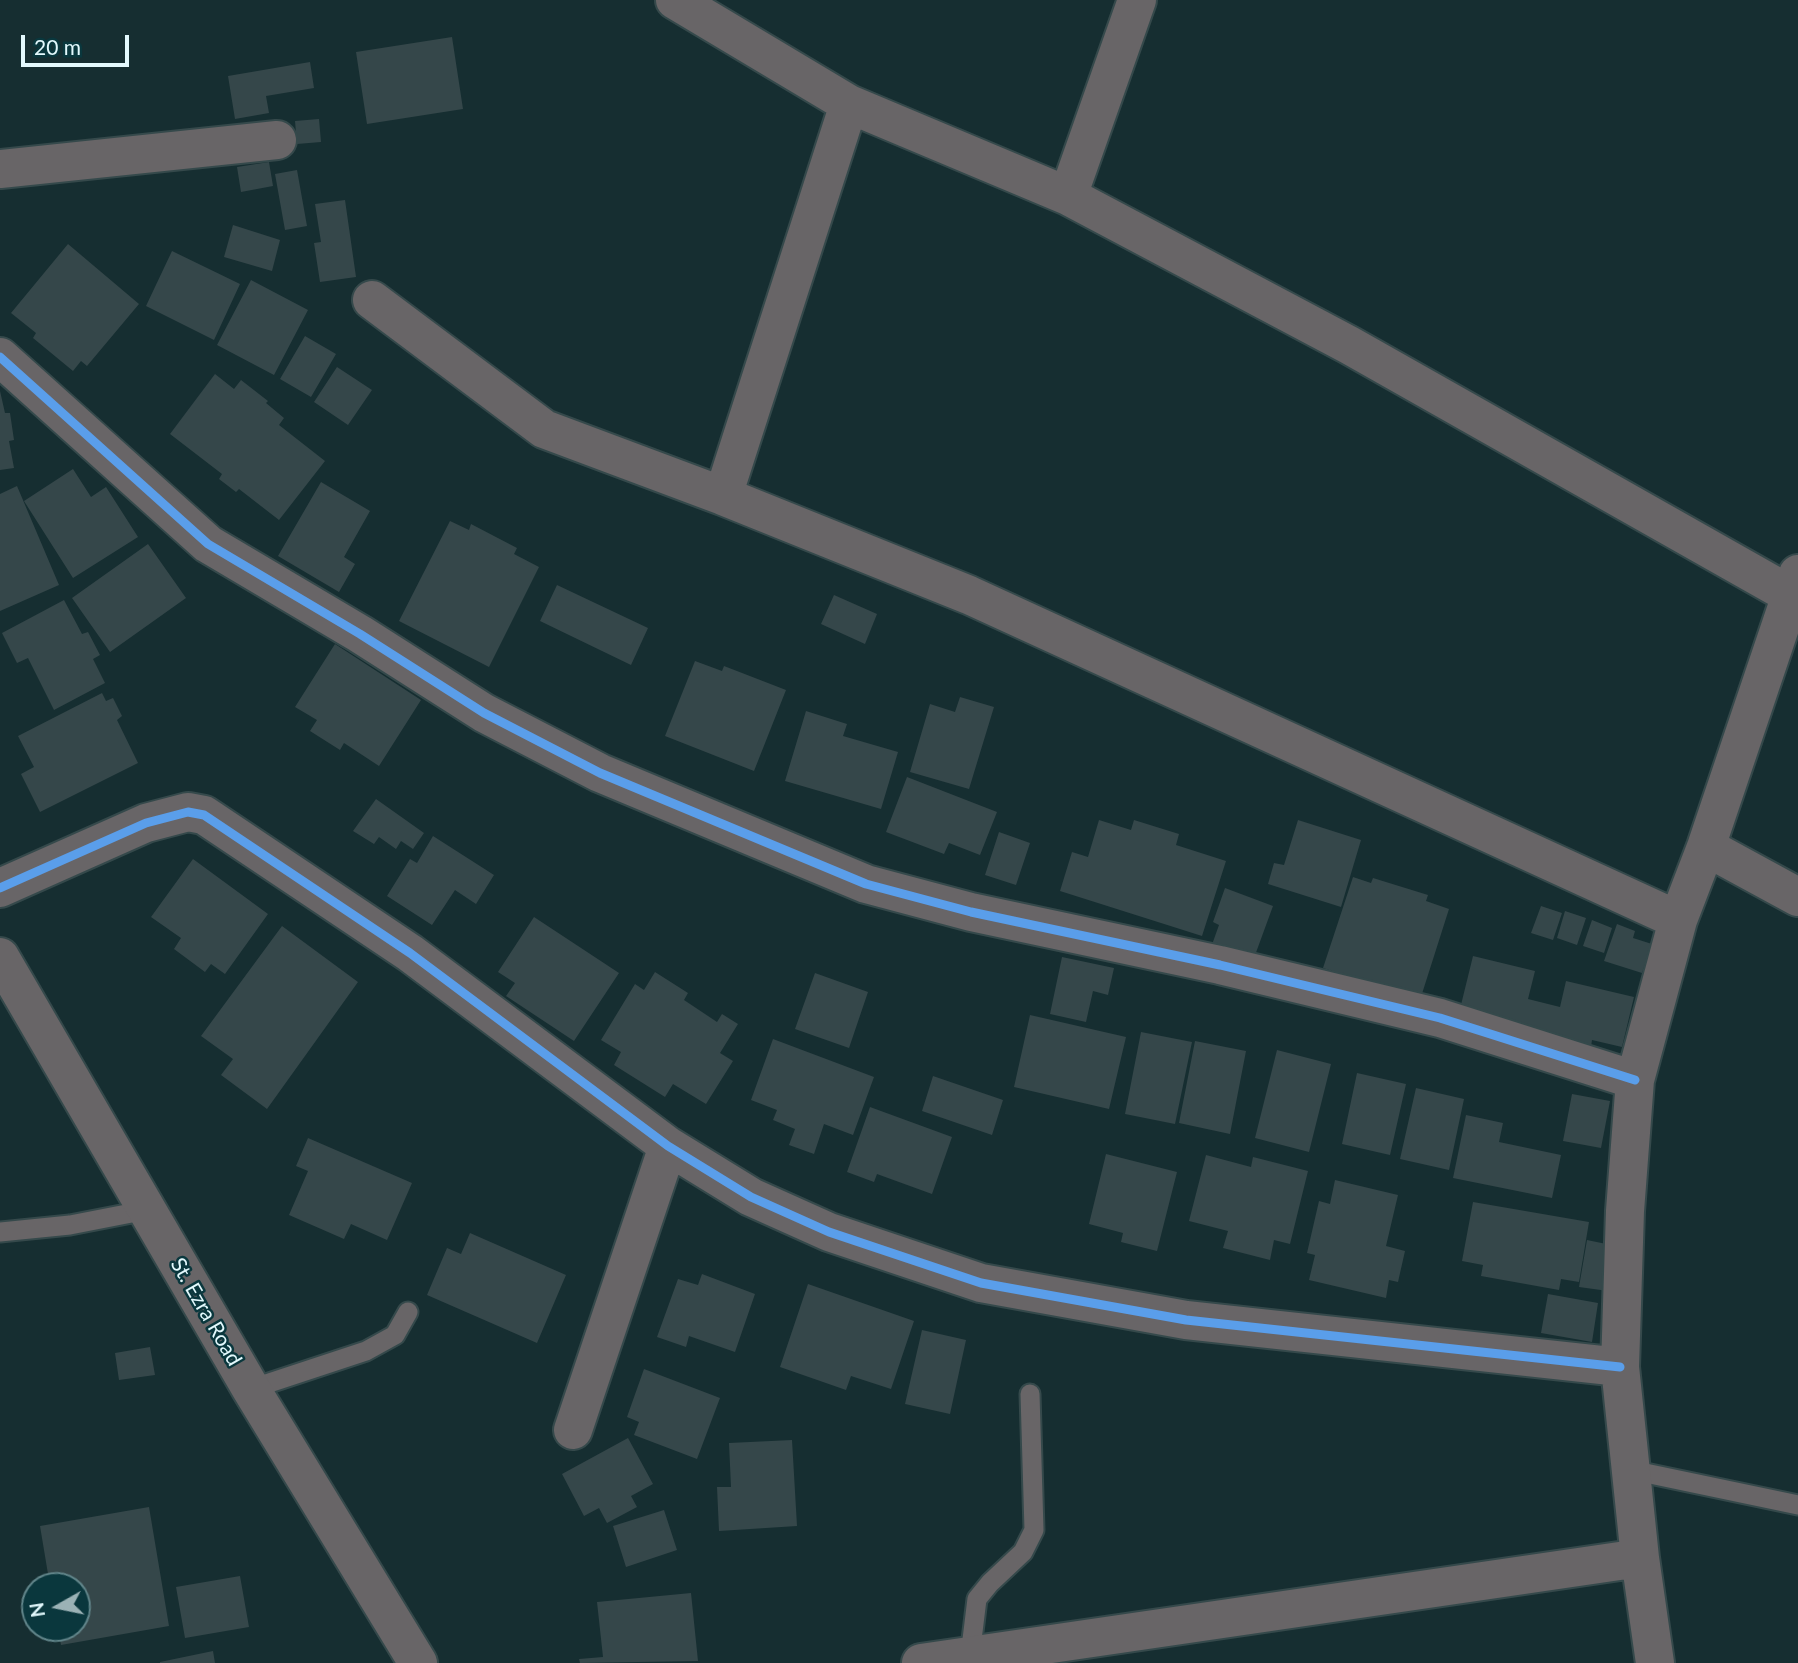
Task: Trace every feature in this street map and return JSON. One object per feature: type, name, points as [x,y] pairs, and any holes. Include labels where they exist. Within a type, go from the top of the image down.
[{"type":"street","points":[[675,0],[849,104],[1068,196],[1349,345],[1795,590],[1706,847],[1678,919],[1635,1080],[1625,1211],[1620,1367],[1640,1558],[1655,1663]]},
{"type":"street","points":[[1068,196],[1137,0]]},
{"type":"street","points":[[723,496],[849,104]]},
{"type":"street","points":[[0,169],[277,140]]},
{"type":"street","points":[[372,300],[544,429],[723,496],[969,595],[1678,919]]},
{"type":"street","points":[[0,357],[208,544],[360,634],[484,713],[600,774],[866,884],[971,912],[1220,965],[1440,1018],[1635,1080]]},
{"type":"street","points":[[0,888],[146,823],[188,812],[204,815],[410,953],[668,1146],[751,1197],[829,1232],[981,1283],[1186,1320],[1620,1367]]},
{"type":"street","points":[[1706,847],[1798,897]]},
{"type":"street","name":"St. Ezra Road","points":[[0,957],[251,1389],[418,1663]]},
{"type":"street","points":[[573,1430],[668,1146]]},
{"type":"street","points":[[921,1663],[1640,1558]]},
{"type":"lane","points":[[0,1232],[70,1225],[147,1210]]},
{"type":"lane","points":[[251,1389],[366,1351],[396,1335],[408,1312]]},
{"type":"lane","points":[[970,1656],[977,1599],[1023,1552],[1034,1530],[1030,1394]]},
{"type":"lane","points":[[1631,1470],[1798,1505]]},
{"type":"building","points":[[452,37],[463,109],[367,124],[356,52]]},
{"type":"building","points":[[310,62],[314,88],[266,96],[269,113],[235,119],[228,76]]},
{"type":"building","points":[[319,119],[321,142],[297,144],[295,121]]},
{"type":"building","points":[[269,162],[273,186],[241,192],[237,167]]},
{"type":"building","points":[[297,170],[307,226],[285,230],[275,174]]},
{"type":"building","points":[[345,200],[356,277],[320,282],[314,243],[321,242],[315,204]]},
{"type":"building","points":[[233,225],[280,240],[272,271],[224,257]]},
{"type":"building","points":[[68,244],[139,304],[87,366],[81,361],[73,371],[33,338],[36,333],[11,313]]},
{"type":"building","points":[[172,251],[240,284],[214,340],[146,306]]},
{"type":"building","points":[[251,280],[308,310],[274,375],[217,345]]},
{"type":"building","points":[[305,336],[336,354],[311,397],[280,379]]},
{"type":"building","points":[[337,367],[372,390],[348,425],[314,402]]},
{"type":"building","points":[[215,374],[234,389],[241,380],[268,401],[266,403],[284,418],[279,425],[325,461],[279,520],[239,489],[236,492],[219,479],[222,474],[170,434]]},
{"type":"building","points":[[0,391],[5,413],[10,413],[14,440],[9,441],[14,468],[0,470]]},
{"type":"building","points":[[73,469],[91,497],[106,487],[138,537],[73,578],[24,501]]},
{"type":"building","points":[[321,482],[370,511],[344,557],[355,564],[339,592],[278,556]]},
{"type":"building","points":[[17,486],[59,585],[0,611],[0,494]]},
{"type":"building","points":[[450,521],[469,530],[471,524],[517,548],[514,554],[539,567],[489,667],[399,621]]},
{"type":"building","points":[[148,544],[186,598],[110,652],[72,598]]},
{"type":"building","points":[[557,585],[648,628],[631,665],[540,621]]},
{"type":"building","points":[[834,595],[877,614],[865,644],[821,624]]},
{"type":"building","points":[[64,600],[82,634],[88,632],[100,655],[93,659],[105,683],[54,710],[28,658],[17,663],[2,633]]},
{"type":"building","points":[[335,644],[421,700],[379,766],[344,743],[340,750],[310,731],[317,720],[295,707]]},
{"type":"building","points":[[695,661],[722,671],[724,666],[786,690],[754,771],[665,736]]},
{"type":"building","points":[[102,693],[106,701],[113,698],[122,716],[117,720],[138,763],[40,812],[21,774],[34,767],[18,736]]},
{"type":"building","points":[[960,697],[994,707],[969,789],[910,772],[930,704],[955,712]]},
{"type":"building","points":[[806,711],[847,724],[843,736],[898,752],[881,809],[785,781]]},
{"type":"building","points":[[907,777],[997,812],[980,855],[949,843],[944,854],[886,832]]},
{"type":"building","points":[[376,799],[424,833],[413,849],[401,841],[396,849],[379,837],[374,844],[353,831]]},
{"type":"building","points":[[1099,820],[1131,830],[1134,820],[1179,834],[1176,845],[1226,861],[1202,936],[1060,891],[1072,852],[1088,857]]},
{"type":"building","points":[[1298,820],[1361,840],[1341,907],[1268,884],[1274,863],[1284,865]]},
{"type":"building","points":[[999,832],[1030,843],[1016,885],[985,875]]},
{"type":"building","points":[[433,836],[494,875],[476,904],[455,890],[432,925],[387,896],[410,859],[417,863]]},
{"type":"building","points":[[193,859],[268,914],[225,974],[211,964],[205,972],[174,949],[181,938],[151,917]]},
{"type":"building","points":[[1353,877],[1371,883],[1373,878],[1428,895],[1426,901],[1449,909],[1420,1000],[1323,968]]},
{"type":"building","points":[[1225,888],[1273,906],[1250,969],[1209,953],[1219,925],[1213,922]]},
{"type":"building","points":[[1541,906],[1562,913],[1553,940],[1531,933]]},
{"type":"building","points":[[1565,911],[1586,918],[1577,945],[1557,938]]},
{"type":"building","points":[[534,917],[619,973],[574,1041],[506,996],[515,983],[498,972]]},
{"type":"building","points":[[1592,920],[1612,928],[1604,953],[1583,946]]},
{"type":"building","points":[[1617,924],[1635,931],[1633,938],[1652,944],[1642,973],[1604,961]]},
{"type":"building","points":[[282,926],[358,982],[267,1109],[221,1075],[233,1059],[201,1036]]},
{"type":"building","points":[[1473,956],[1535,971],[1528,999],[1560,1007],[1566,981],[1634,997],[1622,1047],[1592,1040],[1591,1047],[1459,1013]]},
{"type":"building","points":[[1062,957],[1114,968],[1108,995],[1093,991],[1086,1022],[1050,1014]]},
{"type":"building","points":[[655,972],[688,993],[684,1000],[717,1022],[722,1014],[738,1024],[720,1053],[733,1061],[706,1104],[673,1084],[665,1097],[614,1065],[621,1052],[601,1040],[635,984],[644,990]]},
{"type":"building","points":[[815,973],[868,992],[849,1048],[795,1029]]},
{"type":"building","points":[[1030,1015],[1126,1037],[1109,1109],[1014,1087]]},
{"type":"building","points":[[1141,1032],[1192,1042],[1175,1124],[1125,1114]]},
{"type":"building","points":[[773,1039],[874,1077],[853,1135],[824,1124],[814,1154],[789,1145],[795,1129],[773,1120],[777,1110],[751,1100]]},
{"type":"building","points":[[1195,1041],[1246,1051],[1230,1134],[1179,1123]]},
{"type":"building","points":[[1277,1050],[1331,1064],[1309,1152],[1255,1138]]},
{"type":"building","points":[[1357,1073],[1406,1084],[1390,1155],[1342,1144]]},
{"type":"building","points":[[933,1076],[1003,1100],[992,1135],[922,1111]]},
{"type":"building","points":[[1416,1088],[1464,1099],[1449,1170],[1400,1159]]},
{"type":"building","points":[[1572,1094],[1610,1101],[1601,1148],[1563,1141]]},
{"type":"building","points":[[870,1107],[952,1137],[932,1194],[877,1174],[874,1182],[847,1172]]},
{"type":"building","points":[[1466,1115],[1503,1123],[1499,1142],[1561,1155],[1552,1198],[1453,1178]]},
{"type":"building","points":[[308,1138],[412,1183],[387,1240],[351,1224],[344,1239],[289,1215],[308,1171],[296,1166]]},
{"type":"building","points":[[1106,1154],[1177,1172],[1157,1251],[1121,1242],[1123,1233],[1089,1224]]},
{"type":"building","points":[[1206,1155],[1251,1167],[1253,1157],[1308,1171],[1290,1244],[1274,1240],[1270,1260],[1223,1248],[1228,1231],[1189,1221]]},
{"type":"building","points":[[1335,1180],[1398,1195],[1386,1246],[1405,1251],[1398,1282],[1389,1280],[1386,1298],[1309,1280],[1315,1255],[1307,1253],[1319,1201],[1330,1204]]},
{"type":"building","points":[[1473,1202],[1589,1222],[1579,1282],[1561,1279],[1559,1290],[1481,1276],[1483,1265],[1462,1261]]},
{"type":"building","points":[[470,1233],[566,1275],[537,1343],[427,1295],[447,1248],[461,1254]]},
{"type":"building","points":[[1587,1240],[1616,1246],[1608,1291],[1579,1287]]},
{"type":"building","points":[[702,1274],[755,1294],[735,1352],[689,1336],[686,1347],[657,1337],[678,1279],[698,1285]]},
{"type":"building","points":[[808,1284],[914,1321],[891,1389],[851,1376],[846,1390],[780,1367]]},
{"type":"building","points":[[1548,1294],[1598,1303],[1592,1342],[1541,1333]]},
{"type":"building","points":[[922,1330],[966,1340],[950,1414],[905,1404]]},
{"type":"building","points":[[150,1347],[155,1375],[119,1380],[115,1353]]},
{"type":"building","points":[[644,1369],[720,1398],[697,1459],[634,1435],[639,1422],[627,1417]]},
{"type":"building","points":[[628,1438],[653,1484],[631,1496],[637,1507],[607,1523],[599,1508],[584,1516],[562,1474]]},
{"type":"building","points":[[792,1440],[797,1526],[719,1531],[717,1487],[731,1487],[729,1443]]},
{"type":"building","points":[[149,1507],[169,1626],[91,1640],[91,1572],[48,1572],[40,1526]]},
{"type":"building","points":[[664,1510],[677,1550],[626,1567],[613,1526]]},
{"type":"building","points":[[240,1576],[249,1627],[185,1638],[176,1587]]},
{"type":"building","points":[[691,1593],[698,1661],[580,1663],[579,1659],[603,1657],[597,1602]]},
{"type":"building","points":[[213,1651],[215,1663],[160,1663],[160,1662]]},
{"type":"cycle path","points":[[0,357],[208,544],[360,634],[484,713],[600,773],[866,884],[971,912],[1220,965],[1440,1018],[1635,1080]]},
{"type":"cycle path","points":[[0,888],[146,823],[188,812],[204,815],[410,953],[668,1146],[751,1197],[829,1232],[981,1283],[1186,1320],[1620,1367]]}]
